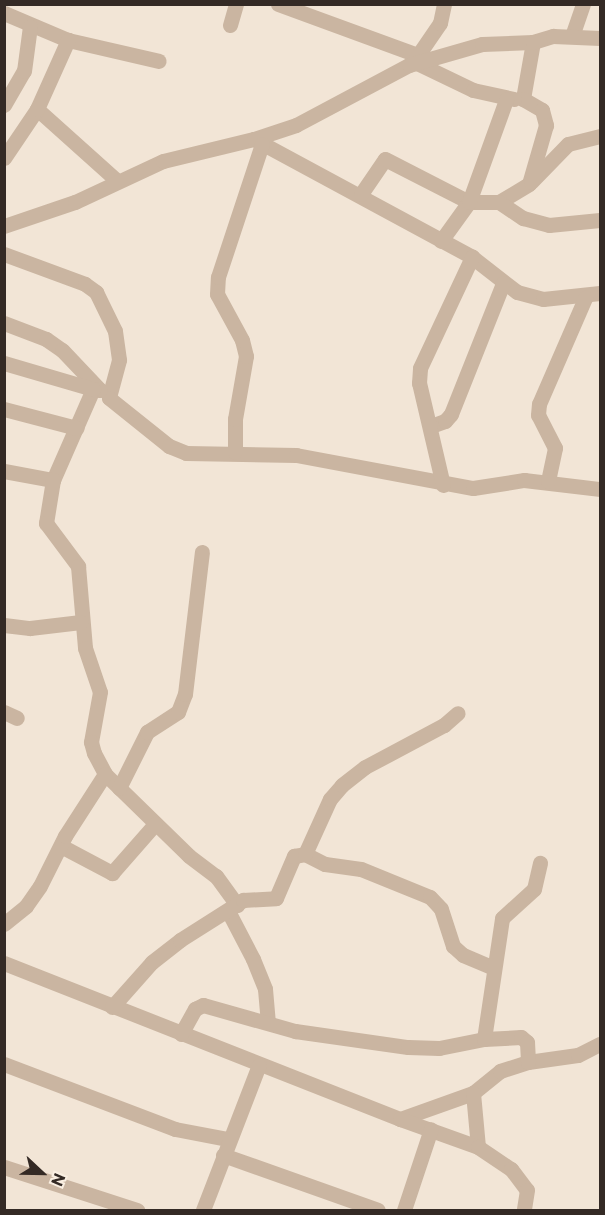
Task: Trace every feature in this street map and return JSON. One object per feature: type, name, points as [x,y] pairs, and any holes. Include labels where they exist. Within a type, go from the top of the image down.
[{"type":"street","points":[[231,25],[236,4]]},
{"type":"street","points":[[278,4],[416,62],[443,77],[506,100],[523,99],[542,110],[547,120],[529,184]]},
{"type":"street","points":[[416,62],[440,22],[444,4]]},
{"type":"street","points":[[572,36],[583,4]]},
{"type":"street","points":[[4,14],[68,40],[159,61]]},
{"type":"street","points":[[4,105],[24,71],[30,26]]},
{"type":"street","points":[[4,226],[75,202],[116,180],[163,161],[258,142],[330,108],[416,62],[482,44],[533,42],[553,36],[600,38]]},
{"type":"street","points":[[4,158],[37,109],[68,40]]},
{"type":"street","points":[[523,99],[533,42]]},
{"type":"street","points":[[441,241],[469,202],[506,100]]},
{"type":"street","points":[[37,109],[116,180]]},
{"type":"street","points":[[361,194],[385,159],[469,202],[499,202],[529,184],[568,144],[600,136]]},
{"type":"street","points":[[258,142],[361,194],[472,257],[503,283],[543,299],[585,298],[600,293]]},
{"type":"street","points":[[235,452],[235,419],[246,357],[242,340],[217,294],[218,277],[258,142]]},
{"type":"street","points":[[499,202],[523,218],[549,225],[600,220]]},
{"type":"street","points":[[4,254],[85,284],[96,292],[115,331],[119,360],[77,428],[53,480],[46,523],[78,566],[81,622],[100,692],[91,742],[105,774],[155,824],[216,876],[232,908],[265,989],[268,1022]]},
{"type":"street","points":[[443,485],[431,426],[419,383],[420,368],[472,257]]},
{"type":"street","points":[[431,426],[445,421],[451,414],[503,283]]},
{"type":"street","points":[[548,481],[555,448],[538,415],[539,404],[585,298]]},
{"type":"street","points":[[4,323],[62,350],[100,392],[169,446],[186,453],[235,452],[296,455],[384,470],[443,485],[473,488],[524,480],[548,481],[600,489]]},
{"type":"street","points":[[4,363],[100,392]]},
{"type":"street","points":[[4,409],[77,428]]},
{"type":"street","points":[[4,471],[53,480]]},
{"type":"street","points":[[119,788],[147,732],[178,712],[185,694],[202,552]]},
{"type":"street","points":[[4,625],[30,628],[81,622]]},
{"type":"street","points":[[305,854],[330,799],[342,785],[365,767],[444,725],[458,713]]},
{"type":"street","points":[[4,924],[26,906],[105,774]]},
{"type":"street","points":[[61,846],[112,873],[155,824]]},
{"type":"street","points":[[112,1007],[152,962],[232,908],[249,898],[276,898],[294,856],[305,854],[325,864],[362,869],[430,897],[441,909],[453,945],[463,955],[493,968]]},
{"type":"street","points":[[484,1039],[502,918],[534,889],[540,863]]},
{"type":"street","points":[[4,963],[259,1065],[478,1147],[511,1169],[525,1185],[528,1195],[524,1210]]},
{"type":"street","points":[[181,1034],[195,1010],[203,1005],[295,1030],[408,1047],[439,1048],[484,1039],[521,1037],[527,1042],[528,1062]]},
{"type":"street","points":[[400,1119],[473,1093],[496,1072],[528,1062],[578,1054],[600,1044]]},
{"type":"street","points":[[4,1064],[165,1125],[228,1139]]},
{"type":"street","points":[[202,1210],[259,1065]]},
{"type":"street","points":[[473,1093],[478,1147]]},
{"type":"street","points":[[404,1210],[431,1129]]},
{"type":"street","points":[[224,1155],[378,1210]]},
{"type":"street","points":[[4,1167],[137,1210]]}]
